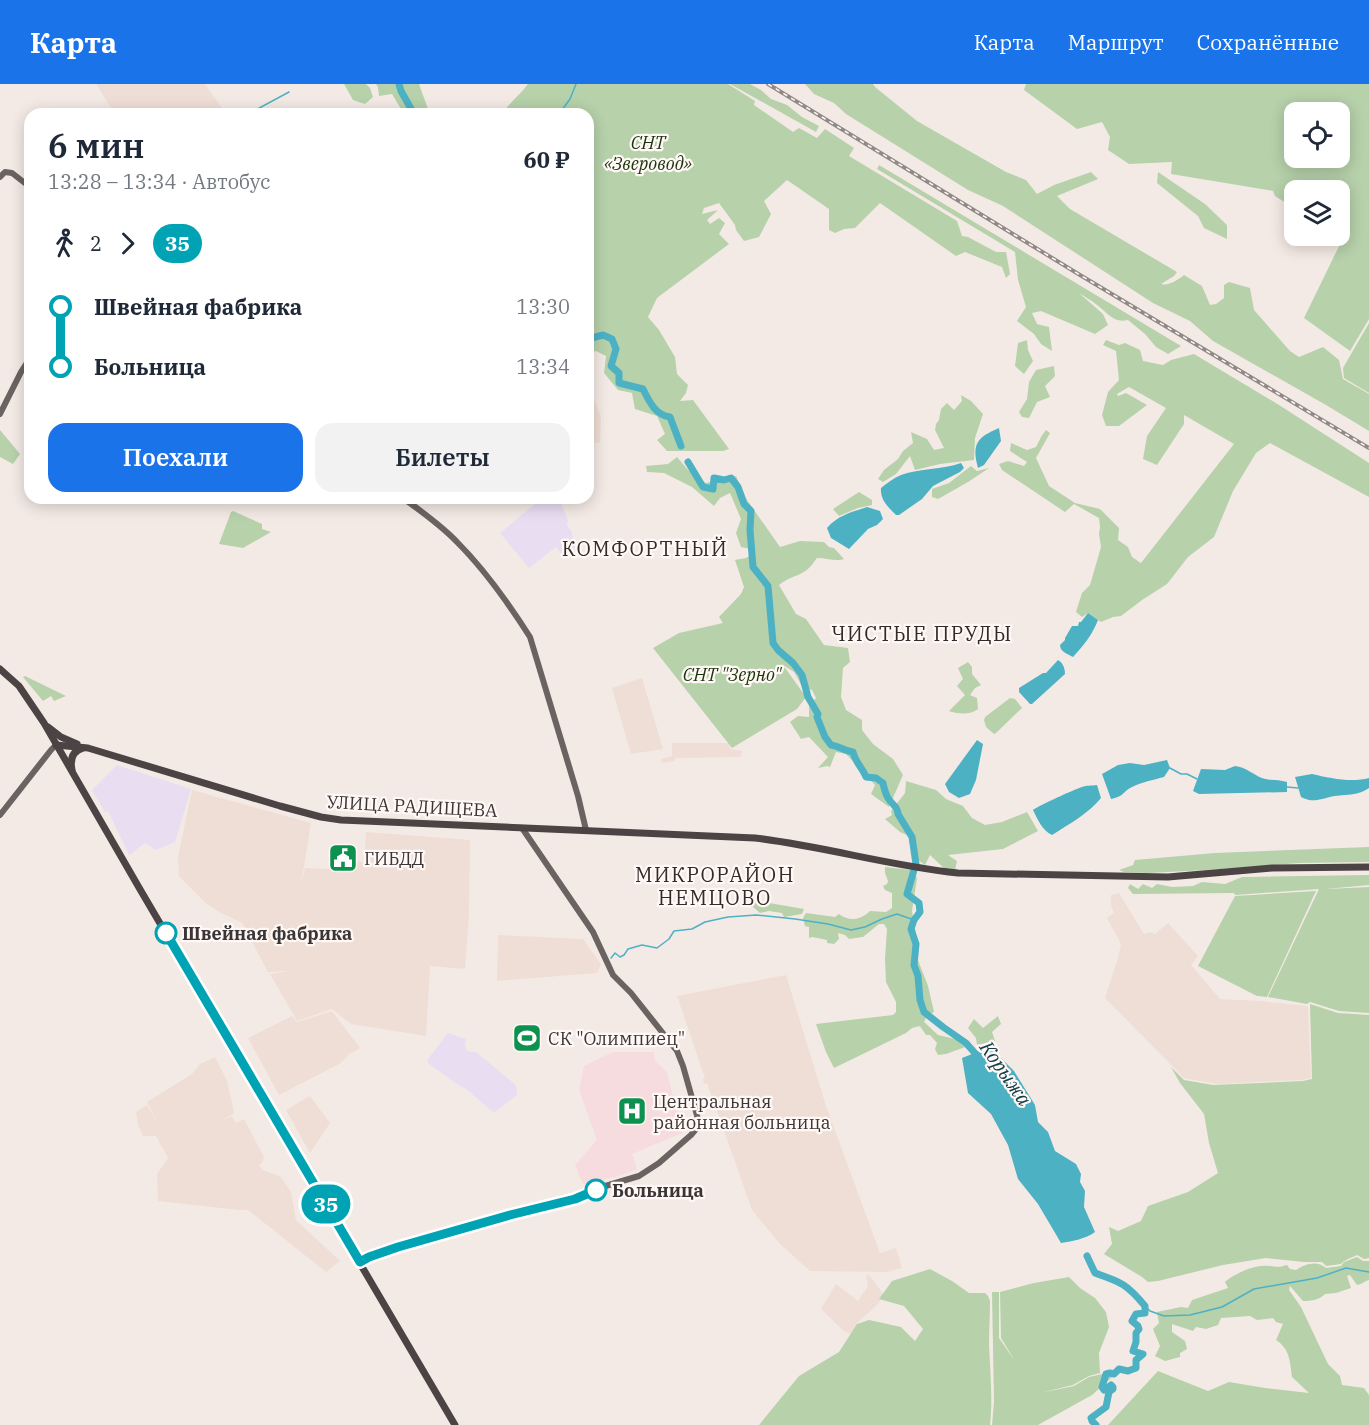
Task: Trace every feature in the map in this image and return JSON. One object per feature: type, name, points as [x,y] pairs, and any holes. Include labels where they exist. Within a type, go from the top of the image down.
[{"type":"main road","points":[[0,669],[19,686],[44,723],[455,1425]]},
{"type":"main road","points":[[44,723],[62,737],[88,748]]},
{"type":"main road","name":"УЛИЦА РАДИЩЕВА","points":[[56,745],[88,748],[268,802],[327,818],[356,821],[755,838],[958,873],[1168,877],[1272,868],[1369,867]]},
{"type":"main road","points":[[74,775],[71,764],[74,754],[80,748],[88,748]]},
{"type":"street","points":[[3,175],[12,173],[24,182]]},
{"type":"street","points":[[0,414],[24,367]]},
{"type":"street","points":[[412,504],[440,526],[470,555],[530,637],[586,830]]},
{"type":"street","points":[[0,815],[56,745]]},
{"type":"street","points":[[360,1262],[418,1241],[575,1199],[602,1187],[639,1176],[659,1163],[696,1129],[698,1119],[677,1051],[635,998],[613,975],[593,932],[522,828]]},
{"type":"shaded area","points":[[96,84],[205,84],[222,108],[111,108]]},
{"type":"shaded area","points":[[594,400],[601,416],[600,443],[594,442]]},
{"type":"shaded area","points":[[535,504],[561,504],[575,547],[563,556],[556,547],[529,568],[500,533]]},
{"type":"shaded area","points":[[642,678],[663,749],[631,754],[612,688]]},
{"type":"shaded area","points":[[672,743],[731,743],[730,749],[742,751],[741,757],[675,758],[675,761],[662,763],[661,759],[672,756]]},
{"type":"shaded area","points":[[117,765],[191,789],[175,842],[156,850],[145,843],[129,855],[108,811],[105,812],[92,790]]},
{"type":"shaded area","points":[[192,790],[311,823],[301,885],[305,868],[351,870],[353,860],[364,863],[366,832],[470,840],[469,913],[465,969],[430,966],[426,1036],[351,1024],[332,1009],[297,1021],[270,974],[288,971],[268,972],[242,923],[207,904],[179,876],[178,857]]},
{"type":"shaded area","points":[[1119,893],[1144,934],[1150,932],[1155,934],[1168,923],[1198,956],[1191,965],[1220,999],[1308,1006],[1311,1078],[1216,1084],[1184,1078],[1105,998],[1121,944],[1107,918],[1114,913],[1111,895]]},
{"type":"shaded area","points":[[498,935],[583,939],[601,964],[597,973],[497,981]]},
{"type":"shaded area","points":[[786,975],[826,1106],[880,1253],[896,1248],[902,1268],[886,1272],[810,1271],[780,1244],[752,1210],[707,1083],[704,1084],[703,1079],[705,1078],[677,996]]},
{"type":"shaded area","points":[[332,1011],[360,1048],[348,1055],[341,1063],[279,1095],[248,1038],[292,1016],[297,1022]]},
{"type":"shaded area","points":[[448,1033],[466,1039],[467,1051],[476,1052],[516,1085],[517,1095],[494,1113],[466,1089],[428,1063],[428,1059]]},
{"type":"shaded area","name":"Центральная районная больница","points":[[613,1052],[654,1052],[655,1061],[667,1072],[682,1133],[632,1154],[637,1169],[586,1185],[582,1182],[575,1165],[597,1140],[579,1090],[584,1066]]},
{"type":"shaded area","points":[[215,1057],[227,1081],[234,1111],[233,1114],[220,1121],[232,1116],[236,1123],[244,1119],[264,1157],[259,1165],[263,1170],[281,1177],[291,1192],[296,1220],[340,1261],[326,1272],[248,1210],[158,1201],[157,1174],[168,1158],[156,1136],[143,1136],[136,1112],[147,1105],[159,1126],[147,1102],[192,1074],[200,1064]]},
{"type":"shaded area","points":[[310,1096],[330,1123],[310,1153],[286,1110]]},
{"type":"shaded area","points":[[866,1275],[869,1275],[884,1295],[877,1305],[857,1323],[859,1333],[855,1335],[845,1332],[821,1309],[836,1284],[858,1301],[868,1286]]},
{"type":"green space","points":[[344,84],[366,84],[373,97],[365,104],[353,100]]},
{"type":"green space","points":[[376,84],[419,84],[428,108],[400,108],[392,94],[379,96]]},
{"type":"green space","name":"СНТ «Зверовод»","points":[[528,84],[728,84],[755,101],[754,105],[793,132],[799,128],[817,138],[825,129],[854,148],[849,156],[957,221],[962,236],[996,252],[1006,252],[1010,274],[1006,278],[1002,267],[965,252],[956,256],[880,203],[855,228],[835,233],[829,230],[829,209],[787,180],[764,201],[771,214],[759,237],[744,241],[719,203],[704,208],[702,214],[718,210],[707,220],[710,224],[719,218],[725,223],[719,234],[729,244],[657,298],[648,317],[659,330],[675,357],[677,374],[688,385],[680,401],[693,400],[729,449],[723,451],[667,451],[657,440],[665,434],[657,416],[635,409],[632,393],[618,390],[604,373],[606,356],[594,352],[594,108],[506,108]]},
{"type":"green space","points":[[730,84],[750,84],[761,90],[771,99],[787,105],[802,117],[819,126],[816,132]]},
{"type":"green space","points":[[805,84],[873,84],[917,121],[1006,172],[1026,180],[1037,194],[1054,185],[1091,172],[1098,179],[1057,196],[1070,209],[1177,272],[1161,284],[1176,281],[1184,275],[1202,286],[1210,305],[1224,298],[1224,285],[1229,282],[1250,288],[1254,310],[1290,351],[1299,357],[1323,347],[1339,360],[1343,379],[1369,394],[1369,431],[1213,341],[1190,321],[1153,303],[1003,206],[968,190],[846,114],[834,103],[814,94]]},
{"type":"green space","points":[[1026,84],[1369,84],[1369,319],[1350,351],[1304,318],[1339,246],[1350,246],[1350,180],[1284,180],[1284,202],[1275,196],[1273,191],[1171,174],[1172,162],[1129,164],[1108,150],[1110,137],[1102,122],[1077,129],[1024,90]]},
{"type":"green space","points":[[879,165],[1181,346],[1168,354],[1156,347],[1128,320],[1123,321],[1111,317],[1079,293],[1103,314],[1108,325],[1095,334],[1041,311],[1032,313],[1037,324],[1049,327],[1052,351],[1041,344],[1034,334],[1017,321],[1026,307],[1018,280],[1015,252],[877,169]]},
{"type":"green space","points":[[1158,172],[1205,204],[1227,225],[1227,239],[1204,228],[1198,216],[1157,183]]},
{"type":"green space","points":[[1369,323],[1369,393],[1344,378],[1343,368]]},
{"type":"green space","points":[[1027,340],[1033,361],[1024,374],[1015,366],[1018,343]]},
{"type":"green space","points":[[1106,340],[1119,345],[1125,343],[1140,350],[1143,361],[1163,365],[1171,360],[1194,354],[1369,463],[1369,497],[1270,443],[1256,453],[1233,491],[1214,537],[1188,557],[1167,584],[1121,616],[1101,622],[1088,613],[1082,617],[1076,612],[1082,593],[1090,585],[1101,547],[1099,518],[1074,504],[1065,512],[1002,470],[999,464],[1008,461],[1024,466],[1027,462],[1010,451],[1011,443],[1027,450],[1036,447],[1046,430],[1050,433],[1036,458],[1049,486],[1075,503],[1100,509],[1119,528],[1118,540],[1128,547],[1132,557],[1141,563],[1234,444],[1184,415],[1184,424],[1157,465],[1143,459],[1147,436],[1166,408],[1129,387],[1117,394],[1118,396],[1126,393],[1147,405],[1119,426],[1106,426],[1102,415],[1108,392],[1119,380],[1116,351],[1103,345]]},
{"type":"green space","points":[[1054,366],[1055,376],[1045,386],[1050,397],[1037,402],[1029,418],[1022,417],[1019,412],[1027,399],[1029,382],[1036,370]]},
{"type":"green space","points":[[961,395],[971,401],[983,414],[975,438],[974,460],[915,470],[910,456],[896,474],[883,482],[878,479],[884,470],[913,443],[911,432],[927,439],[934,450],[944,448],[935,430],[936,424],[941,409],[947,403],[954,410],[962,401]]},
{"type":"green space","points":[[0,430],[20,454],[13,464],[0,457]]},
{"type":"green space","name":"СНТ \"Зерно\"","points":[[677,457],[688,470],[706,483],[736,476],[747,500],[780,547],[800,541],[824,542],[834,548],[844,559],[817,558],[808,569],[779,585],[796,614],[806,619],[824,645],[848,648],[850,662],[843,668],[841,697],[846,710],[862,720],[862,730],[873,744],[893,759],[903,775],[889,807],[871,794],[875,785],[846,754],[836,752],[830,767],[818,768],[828,757],[809,737],[801,739],[790,722],[798,716],[809,717],[809,706],[816,698],[812,690],[802,686],[794,672],[783,665],[806,697],[797,709],[732,748],[653,648],[679,633],[723,623],[719,617],[741,594],[744,587],[735,560],[755,553],[755,550],[741,547],[736,533],[741,519],[730,493],[720,498],[714,506],[692,487],[664,473],[647,472],[646,466],[668,464]]},
{"type":"green space","points":[[971,466],[977,471],[989,468],[938,499],[932,497],[932,489],[949,483]]},
{"type":"green space","points":[[859,492],[872,500],[872,505],[839,516],[833,509]]},
{"type":"green space","points":[[233,511],[262,524],[262,529],[271,532],[243,548],[219,544]]},
{"type":"green space","points":[[968,662],[972,667],[972,674],[981,685],[975,688],[970,695],[977,698],[978,709],[964,713],[949,711],[965,695],[957,686],[963,679],[958,668]]},
{"type":"green space","points":[[23,677],[66,696],[54,701],[51,696],[43,701]]},
{"type":"green space","points":[[1010,698],[1015,699],[1022,708],[994,734],[986,727],[985,717]]},
{"type":"green space","points":[[906,781],[936,790],[946,799],[963,806],[972,818],[985,825],[1002,822],[1027,812],[1038,831],[1003,849],[948,855],[957,861],[955,870],[945,869],[930,855],[925,865],[915,858],[909,836],[900,832],[885,819],[892,815],[891,811],[905,793]]},
{"type":"green space","points":[[1369,847],[1369,862],[1299,863],[1148,873],[1119,870],[1133,865],[1135,860],[1215,853]]},
{"type":"green space","points":[[885,867],[911,870],[917,878],[912,911],[917,940],[916,955],[928,986],[934,1012],[927,1016],[924,1022],[938,1035],[964,1041],[968,1046],[938,1055],[935,1049],[937,1043],[930,1035],[926,1035],[920,1026],[834,1068],[816,1024],[893,1015],[896,1012],[896,1002],[886,982],[887,929],[884,924],[879,924],[863,937],[849,939],[838,933],[839,939],[834,944],[827,943],[827,940],[809,938],[809,927],[805,926],[803,918],[806,913],[835,917],[839,914],[851,919],[859,918],[870,911],[886,912],[892,908],[892,893],[885,890],[883,886],[888,881]]},
{"type":"green space","points":[[1369,875],[1369,885],[1326,889],[1369,887],[1369,1013],[1339,1011],[1310,1002],[1307,1004],[1268,997],[1319,889],[1235,895],[1234,893],[1133,894],[1128,888],[1130,884],[1138,889],[1143,884],[1152,888],[1157,884],[1172,887],[1193,886],[1202,882],[1225,884],[1242,877]]},
{"type":"green space","points":[[1316,891],[1267,997],[1257,996],[1198,966],[1235,896]]},
{"type":"green space","points":[[752,902],[804,909],[802,914],[784,917],[782,913],[769,911],[760,913],[752,906]]},
{"type":"green space","points":[[1310,1004],[1338,1013],[1369,1015],[1369,1258],[1364,1259],[1357,1255],[1341,1264],[1326,1266],[1322,1262],[1266,1258],[1148,1282],[1104,1254],[1112,1244],[1109,1227],[1118,1231],[1141,1221],[1148,1206],[1188,1192],[1218,1173],[1209,1143],[1204,1114],[1180,1083],[1171,1067],[1184,1080],[1213,1085],[1312,1079]]},
{"type":"green space","points":[[998,1016],[1001,1024],[992,1032],[995,1041],[977,1045],[976,1038],[968,1028],[974,1019],[983,1028]]},
{"type":"green space","points":[[1357,1257],[1363,1261],[1369,1261],[1369,1280],[1357,1285],[1350,1275],[1347,1276],[1351,1288],[1325,1294],[1309,1301],[1303,1301],[1290,1286],[1289,1290],[1301,1307],[1328,1364],[1340,1376],[1342,1385],[1364,1388],[1369,1395],[1369,1425],[1108,1425],[1158,1371],[1208,1391],[1229,1382],[1309,1393],[1292,1377],[1287,1352],[1276,1340],[1283,1324],[1276,1322],[1273,1318],[1257,1320],[1250,1316],[1221,1318],[1218,1325],[1206,1329],[1196,1327],[1193,1331],[1172,1324],[1172,1332],[1185,1341],[1187,1349],[1180,1353],[1180,1357],[1165,1361],[1155,1356],[1160,1346],[1153,1329],[1159,1323],[1157,1312],[1181,1307],[1188,1308],[1192,1300],[1228,1288],[1225,1282],[1228,1279],[1258,1266],[1287,1265],[1290,1269],[1296,1270],[1315,1264],[1326,1268],[1341,1266],[1344,1262]]},
{"type":"green space","points":[[930,1269],[969,1293],[985,1293],[990,1301],[990,1425],[759,1425],[799,1376],[839,1352],[857,1324],[869,1320],[901,1327],[915,1341],[923,1329],[904,1306],[879,1299],[892,1281]]},
{"type":"green space","points":[[1069,1277],[1095,1298],[1106,1312],[1109,1327],[1099,1353],[1100,1373],[1089,1376],[1073,1385],[1040,1393],[1074,1386],[1089,1377],[1120,1370],[1092,1395],[1038,1425],[992,1425],[994,1402],[992,1292],[999,1292],[999,1338],[1015,1361],[1001,1338],[1000,1292]]},
{"type":"water","points":[[999,428],[1001,441],[984,465],[978,468],[975,452],[978,442]]},
{"type":"water","points":[[961,463],[964,468],[960,472],[933,486],[922,499],[899,515],[896,515],[883,500],[881,488],[898,476]]},
{"type":"water","points":[[867,507],[880,511],[883,519],[877,525],[868,529],[849,549],[831,538],[827,528],[831,524],[846,514]]},
{"type":"water","points":[[1088,613],[1098,620],[1087,640],[1073,657],[1063,651],[1060,645],[1072,626],[1078,626]]},
{"type":"water","points":[[1058,660],[1065,674],[1030,704],[1019,692],[1019,688],[1046,673]]},
{"type":"water","points":[[977,740],[983,744],[976,780],[970,794],[959,798],[949,792],[945,784]]},
{"type":"water","points":[[1167,760],[1170,768],[1164,777],[1136,785],[1119,797],[1111,799],[1102,774],[1118,765],[1130,763],[1144,765]]},
{"type":"water","points":[[1235,766],[1262,778],[1287,782],[1287,792],[1199,794],[1193,791],[1201,769],[1225,770]]},
{"type":"water","points":[[1312,774],[1348,780],[1369,778],[1369,788],[1353,794],[1314,800],[1306,799],[1301,797],[1295,777]]},
{"type":"water","points":[[1097,785],[1101,798],[1084,814],[1052,835],[1043,828],[1033,810],[1078,788]]},
{"type":"water","points":[[990,1047],[1014,1071],[1035,1105],[1038,1122],[1048,1132],[1055,1151],[1076,1164],[1081,1174],[1080,1182],[1085,1191],[1084,1207],[1095,1232],[1061,1243],[1038,1204],[1018,1179],[1008,1145],[991,1114],[968,1093],[962,1058]]},
{"type":"waterway","name":"Корыжа","points":[[399,84],[411,108]]},
{"type":"waterway","points":[[563,108],[576,84]]},
{"type":"waterway","points":[[259,108],[289,92]]},
{"type":"waterway","name":"Корыжа","points":[[594,337],[603,335],[612,339],[616,349],[611,366],[619,373],[619,383],[643,389],[656,410],[670,417],[681,446]]},
{"type":"waterway","name":"Корыжа","points":[[688,462],[703,487],[713,489],[714,478],[724,480],[731,478],[738,487],[744,504],[751,511],[753,567],[768,586],[773,643],[802,675],[808,697],[818,714],[817,717],[825,737],[831,745],[853,752],[866,777],[876,778],[883,783],[887,796],[896,807],[912,837],[916,864]]},
{"type":"waterway","points":[[1168,767],[1197,779]]},
{"type":"waterway","points":[[1287,787],[1298,788]]},
{"type":"waterway","name":"Корыжа","points":[[914,870],[907,894],[919,903],[920,912],[911,929],[916,944],[914,965],[924,1012],[966,1043],[981,1060]]},
{"type":"waterway","points":[[611,958],[615,953],[620,957],[628,949],[642,945],[657,948],[669,939],[674,931],[692,929],[705,922],[728,917],[756,915],[795,919],[851,930],[897,914],[914,920]]},
{"type":"waterway","name":"Корыжа","points":[[1087,1256],[1095,1273],[1123,1285],[1145,1306],[1145,1313],[1136,1314],[1132,1321],[1139,1329],[1136,1333],[1133,1351],[1143,1354],[1136,1360],[1136,1368],[1128,1371],[1119,1369],[1114,1374],[1106,1374],[1102,1387],[1104,1390],[1111,1385],[1113,1389],[1109,1392],[1106,1407],[1091,1418],[1096,1425]]},
{"type":"waterway","points":[[1145,1306],[1150,1311],[1164,1316],[1190,1315],[1222,1307],[1254,1289],[1317,1278],[1346,1268],[1369,1272]]},
{"type":"railway","points":[[768,84],[1369,448]]},
{"type":"bus line","name":"35","points":[[166,933],[360,1262],[398,1247],[575,1199],[596,1190]]},
{"type":"place","name":"ГИБДД","points":[[343,858]]},
{"type":"place","name":"Швейная фабрика","points":[[166,933]]},
{"type":"place","name":"СК \"Олимпиец\"","points":[[527,1038]]},
{"type":"place","name":"Центральная районная больница","points":[[632,1111]]},
{"type":"place","name":"Больница","points":[[596,1190]]},
{"type":"district","name":"КОМФОРТНЫЙ","points":[[645,548]]},
{"type":"district","name":"ЧИСТЫЕ ПРУДЫ","points":[[922,633]]},
{"type":"district","name":"МИКРОРАЙОН НЕМЦОВО","points":[[715,886]]}]
